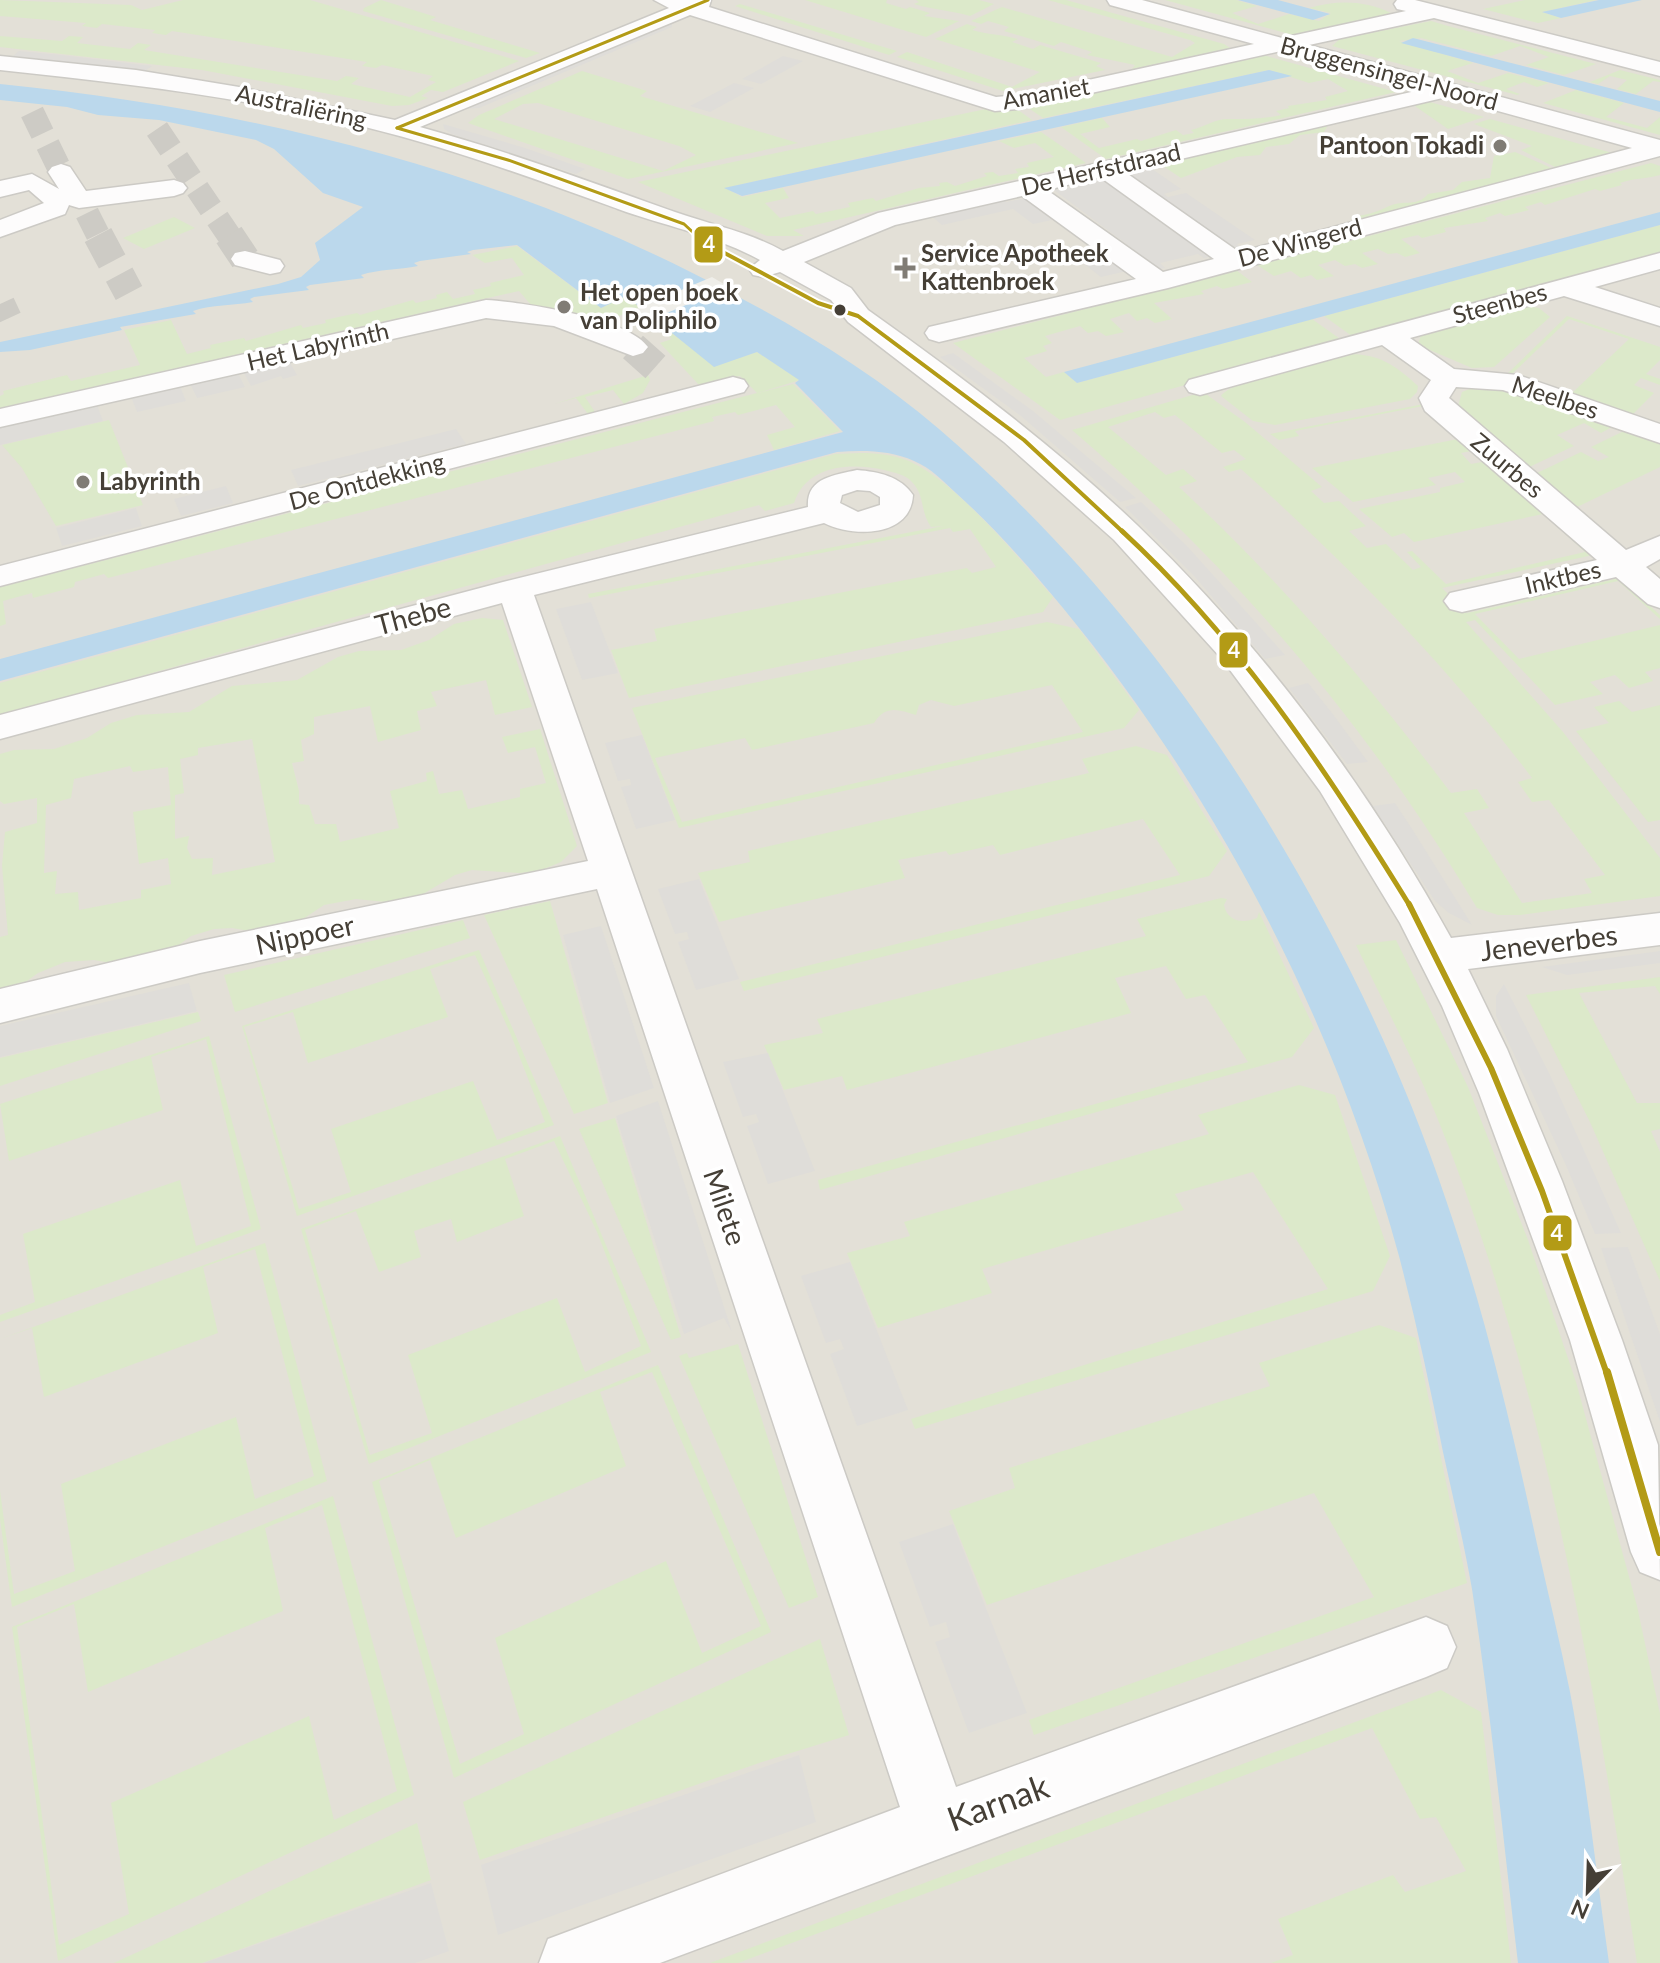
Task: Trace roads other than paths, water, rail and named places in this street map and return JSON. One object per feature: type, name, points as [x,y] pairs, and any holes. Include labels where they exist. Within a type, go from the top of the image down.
[{"type":"street","name":"Amaniet","points":[[665,0],[699,4],[995,104],[1019,102],[1435,11]]},
{"type":"street","name":"Bruggensingel-Noord","points":[[1118,0],[1660,148]]},
{"type":"street","points":[[1391,0],[1660,69]]},
{"type":"street","points":[[397,128],[699,4]]},
{"type":"street","points":[[1619,58],[1660,43]]},
{"type":"street","name":"Australiëring","points":[[0,63],[186,85],[308,107],[397,128],[508,160],[684,224],[704,242],[772,266],[818,303],[858,316],[1024,440],[1163,569],[1231,646],[1346,802],[1420,922],[1491,1068],[1547,1205],[1598,1343],[1660,1552]]},
{"type":"street","name":"De Herfstdraad","points":[[772,266],[887,219],[1448,90]]},
{"type":"street","name":"De Wingerd","points":[[939,333],[1158,282],[1660,148]]},
{"type":"street","points":[[1105,169],[1233,260]]},
{"type":"street","points":[[0,189],[32,182],[71,194],[174,188]]},
{"type":"street","points":[[1027,187],[1158,282]]},
{"type":"street","points":[[0,229],[56,208],[57,202],[71,194]]},
{"type":"street","name":"Steenbes","points":[[1200,386],[1660,261]]},
{"type":"street","points":[[1566,287],[1660,317]]},
{"type":"street","name":"Het Labyrinth","points":[[0,418],[486,309],[508,309],[571,324],[633,347]]},
{"type":"street","points":[[1385,334],[1447,378]]},
{"type":"street","name":"Meelbes","points":[[1447,378],[1507,381],[1660,434]]},
{"type":"street","name":"Zuurbes","points":[[1447,378],[1434,398],[1436,405],[1660,597]]},
{"type":"street","name":"De Ontdekking","points":[[0,576],[163,537],[665,387],[733,386]]},
{"type":"street","name":"Thebe","points":[[0,727],[515,589],[828,512]]},
{"type":"street","name":"Inktbes","points":[[1462,601],[1623,565],[1660,546]]},
{"type":"street","name":"Milete","points":[[515,589],[938,1825]]},
{"type":"street","name":"Nippoer","points":[[0,1006],[200,957],[611,871]]},
{"type":"street","name":"Jeneverbes","points":[[1438,956],[1660,929]]},
{"type":"street","name":"Karnak","points":[[572,1963],[938,1825],[1426,1647]]},
{"type":"water","points":[[1238,0],[1278,0],[1330,14],[1313,20]]},
{"type":"water","points":[[1599,0],[1642,0],[1561,18],[1542,12]]},
{"type":"water","points":[[1413,38],[1660,101],[1660,112],[1401,43]]},
{"type":"water","points":[[1269,70],[1292,76],[742,196],[724,188]]},
{"type":"water","points":[[0,84],[191,110],[285,129],[469,180],[647,251],[787,324],[866,373],[915,410],[1032,516],[1117,610],[1194,710],[1291,862],[1366,1003],[1428,1150],[1460,1242],[1497,1371],[1558,1636],[1581,1759],[1609,1963],[1518,1963],[1485,1682],[1466,1555],[1399,1256],[1373,1168],[1305,997],[1265,914],[1220,833],[1171,755],[1119,680],[1063,608],[984,520],[926,467],[905,457],[886,453],[837,452],[0,681],[0,659],[843,432],[795,383],[799,380],[757,352],[714,367],[626,296],[601,308],[517,245],[420,261],[414,263],[418,266],[361,275],[364,278],[310,285],[306,287],[309,290],[254,297],[250,299],[253,302],[200,309],[193,311],[196,314],[120,327],[122,330],[30,350],[0,352],[0,342],[301,277],[320,260],[315,243],[363,207],[323,193],[274,149],[256,140],[159,120],[98,115],[67,107],[0,100]]},
{"type":"water","points":[[1660,212],[1660,225],[1077,383],[1064,372]]},
{"type":"tunnel","points":[[32,112],[61,172]]},
{"type":"tunnel","points":[[157,129],[230,237]]},
{"type":"tunnel","points":[[87,213],[98,235]]},
{"type":"tunnel","points":[[98,235],[129,293]]},
{"type":"tunnel","points":[[229,235],[245,259]]},
{"type":"tunnel","points":[[0,304],[7,319]]},
{"type":"tunnel","points":[[633,347],[660,371]]},
{"type":"place","name":"Pantoon Tokadi","points":[[1500,146]]},
{"type":"place","name":"Service Apotheek Kattenbroek","points":[[905,268]]},
{"type":"place","name":"Het open boek van Poliphilo","points":[[564,307]]},
{"type":"place","name":"Labyrinth","points":[[83,482]]}]
